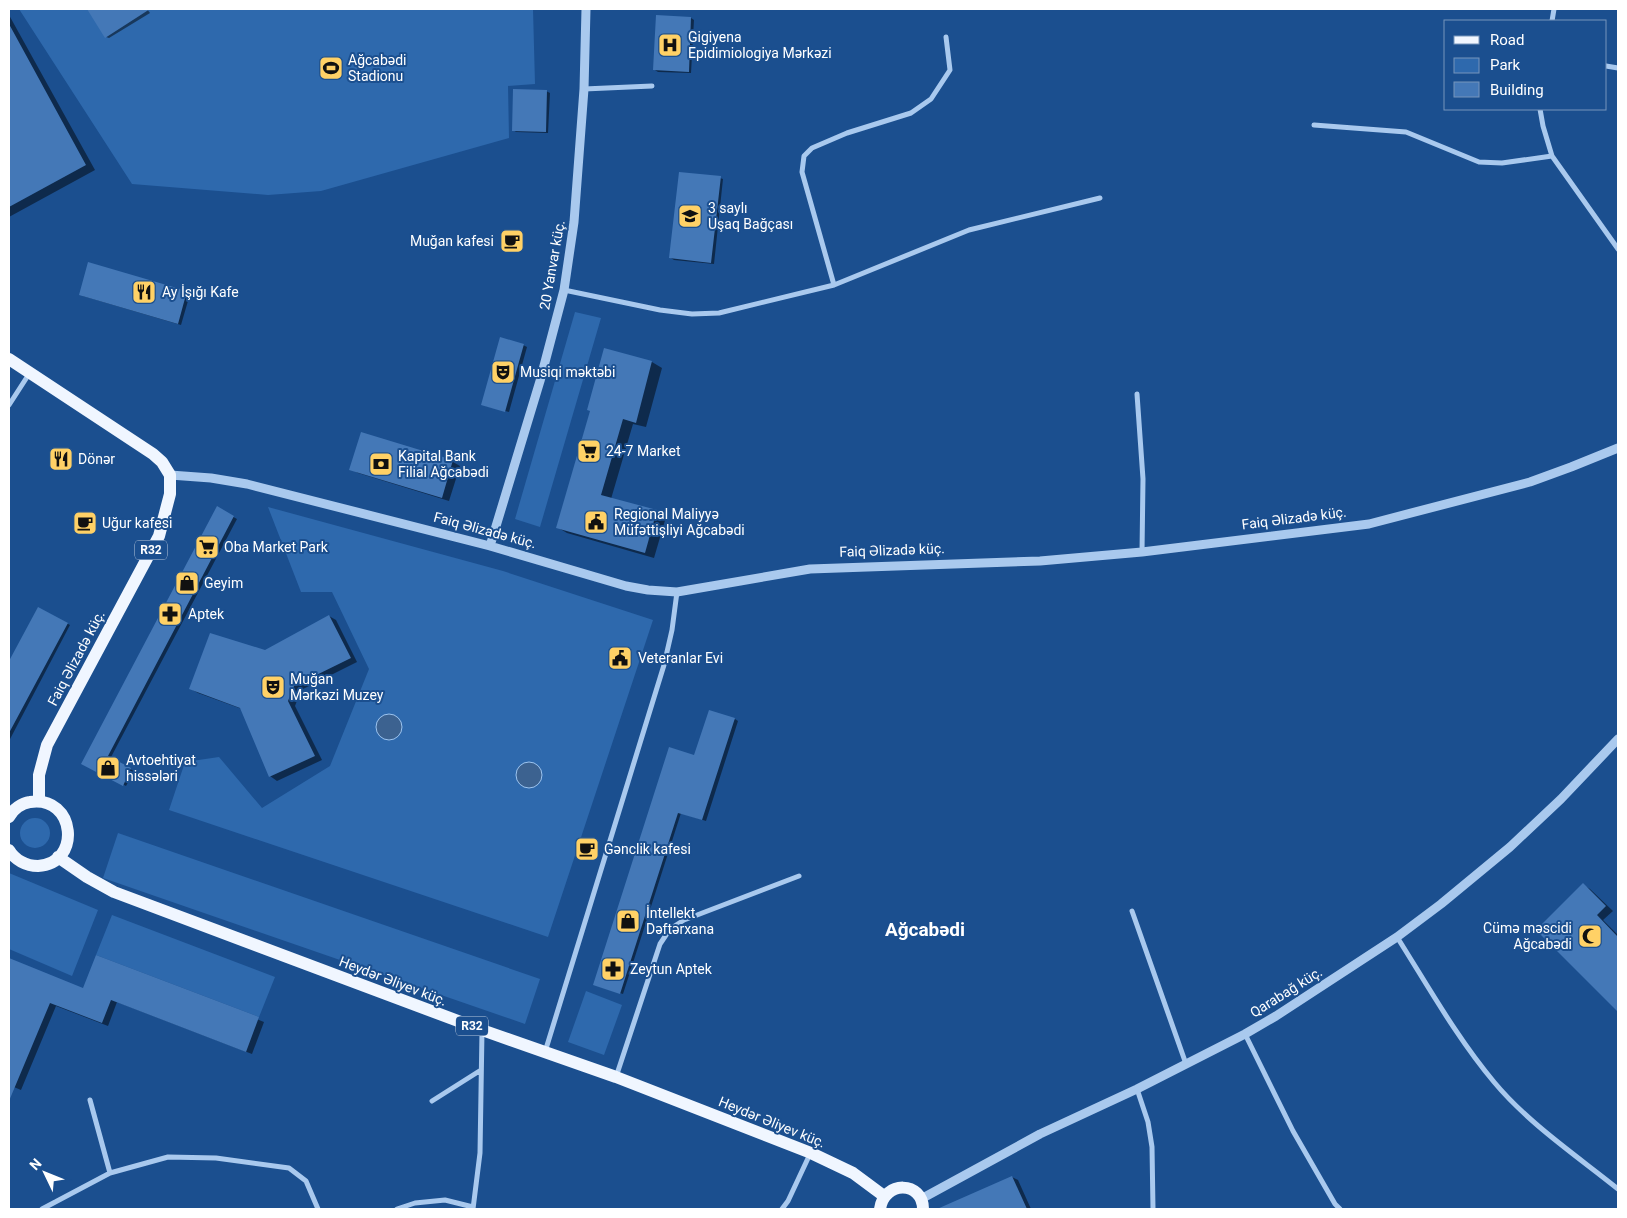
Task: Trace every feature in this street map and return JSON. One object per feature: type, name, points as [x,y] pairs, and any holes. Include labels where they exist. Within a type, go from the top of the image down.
[{"type":"main road","points":[[9,359],[153,454],[162,462],[170,475]]},
{"type":"main road","name":"Faiq Əlizadə küç.","points":[[39,801],[39,775],[47,745],[159,536],[170,494],[170,475]]},
{"type":"main road","points":[[9,817],[18,807],[28,802],[39,801],[48,804],[56,808],[63,815],[67,823],[68,838],[63,852],[58,857],[49,863],[39,866],[28,865],[18,861],[9,850]]},
{"type":"main road","name":"Heydər Əliyev küç.","points":[[58,857],[87,877],[114,892],[544,1053],[616,1077],[810,1152],[853,1173],[884,1196]]},
{"type":"main road","points":[[880,1209],[884,1196],[890,1191],[903,1187],[917,1193],[922,1204]]},
{"type":"street","name":"20 Yanvar küç.","points":[[490,546],[540,381],[564,290],[570,258],[584,89],[586,9]]},
{"type":"street","points":[[834,285],[802,172],[804,156],[812,148],[847,133],[911,113],[931,99],[950,70],[946,37]]},
{"type":"street","points":[[584,89],[652,86]]},
{"type":"street","points":[[1540,110],[1552,156],[1618,249]]},
{"type":"street","points":[[1314,126],[1406,132],[1480,162],[1502,163],[1552,156]]},
{"type":"street","points":[[564,290],[660,310],[692,314],[719,313],[834,285],[969,230],[1100,198]]},
{"type":"street","points":[[9,405],[30,373]]},
{"type":"street","points":[[1137,394],[1143,479],[1142,552]]},
{"type":"street","name":"Faiq Əlizadə küç.","points":[[170,475],[211,478],[248,484],[490,546],[626,586],[677,592],[810,569],[1040,561],[1142,552],[1369,524],[1530,482],[1618,448]]},
{"type":"street","points":[[544,1053],[664,665],[672,630],[677,592]]},
{"type":"street","name":"Qarabağ küç.","points":[[922,1204],[1032,1139],[1245,1034],[1276,1016],[1397,937],[1510,847],[1561,799],[1618,739]]},
{"type":"street","points":[[616,1077],[660,944],[670,929],[684,920],[799,876]]},
{"type":"street","points":[[1132,911],[1186,1064]]},
{"type":"street","points":[[1397,937],[1464,1043],[1495,1083],[1535,1123],[1618,1188]]},
{"type":"street","points":[[397,1209],[415,1203],[445,1200],[473,1208],[480,1153],[482,1030]]},
{"type":"street","points":[[1245,1034],[1293,1131],[1335,1204],[1340,1209]]},
{"type":"street","points":[[432,1101],[481,1070]]},
{"type":"street","points":[[1137,1088],[1148,1122],[1152,1147],[1153,1209]]},
{"type":"street","points":[[90,1100],[110,1173]]},
{"type":"street","points":[[782,1209],[788,1201],[810,1152]]},
{"type":"street","points":[[42,1209],[110,1173],[168,1157],[216,1158],[289,1168],[306,1181],[318,1209]]},
{"type":"green space","points":[[19,9],[533,9],[535,84],[508,86],[509,138],[321,191],[268,195],[132,184]]},
{"type":"green space","points":[[575,312],[601,318],[540,527],[515,519]]},
{"type":"green space","points":[[268,507],[503,571],[653,620],[548,937],[169,810],[185,762],[219,757],[262,808],[330,766],[369,669],[332,592],[301,592]]},
{"type":"green space","points":[[35,818],[46,822],[50,833],[46,844],[35,848],[24,844],[20,833],[24,822]]},
{"type":"green space","points":[[118,833],[540,979],[525,1024],[103,878]]},
{"type":"green space","points":[[9,873],[98,910],[72,976],[9,949]]},
{"type":"green space","points":[[112,915],[275,977],[259,1017],[96,955]]},
{"type":"green space","points":[[586,991],[622,1005],[604,1055],[568,1042]]},
{"type":"shaded area","points":[[389,714],[398,718],[402,727],[398,736],[389,740],[380,736],[376,727],[380,718]]},
{"type":"shaded area","points":[[529,762],[538,766],[542,775],[538,784],[529,788],[520,784],[516,775],[520,766]]},
{"type":"building","points":[[87,9],[150,9],[105,38]]},
{"type":"building","points":[[656,15],[691,17],[689,72],[653,70]]},
{"type":"building","points":[[9,24],[86,165],[9,207]]},
{"type":"building","points":[[513,89],[547,90],[546,132],[512,131]]},
{"type":"building","points":[[679,172],[721,176],[711,263],[669,258]]},
{"type":"building","points":[[88,262],[187,291],[178,324],[79,295]]},
{"type":"building","points":[[500,337],[524,344],[505,412],[481,405]]},
{"type":"building","points":[[604,348],[652,361],[636,423],[623,419],[601,495],[657,510],[645,553],[556,528],[590,411],[587,410]]},
{"type":"building","points":[[361,432],[453,460],[442,498],[349,470]]},
{"type":"building","points":[[217,506],[234,516],[108,756],[131,768],[123,786],[81,764]]},
{"type":"building","points":[[38,607],[68,623],[9,733],[9,661]]},
{"type":"building","points":[[329,615],[351,658],[294,686],[288,701],[315,756],[269,777],[240,708],[189,689],[210,633],[265,650]]},
{"type":"building","points":[[709,710],[735,718],[702,820],[678,813],[620,994],[593,985],[669,747],[694,755]]},
{"type":"building","points":[[1583,883],[1606,906],[1597,915],[1618,937],[1618,1012],[1536,930]]},
{"type":"building","points":[[96,955],[259,1017],[246,1052],[111,1000],[102,1023],[50,1003],[9,1101],[9,958],[83,988]]},
{"type":"building","points":[[1012,1176],[1027,1209],[937,1209]]},
{"type":"place","name":"Gigiyena Epidimiologiya Mərkəzi","points":[[670,45]]},
{"type":"place","name":"Ağcabədi Stadionu","points":[[331,68]]},
{"type":"place","name":"3 saylı Uşaq Bağçası","points":[[690,216]]},
{"type":"place","name":"Muğan kafesi","points":[[512,241]]},
{"type":"place","name":"Ay İşığı Kafe","points":[[144,292]]},
{"type":"place","name":"Musiqi məktəbi","points":[[503,372]]},
{"type":"place","name":"24-7 Market","points":[[589,451]]},
{"type":"place","name":"Dönər","points":[[61,459]]},
{"type":"place","name":"Kapital Bank Filial Ağcabədi","points":[[381,464]]},
{"type":"place","name":"Regional Maliyyə Müfəttişliyi Ağcabədi","points":[[596,522]]},
{"type":"place","name":"Uğur kafesi","points":[[85,523]]},
{"type":"place","name":"Oba Market Park","points":[[207,547]]},
{"type":"place","name":"Geyim","points":[[187,583]]},
{"type":"place","name":"Aptek","points":[[170,614]]},
{"type":"place","name":"Veteranlar Evi","points":[[620,658]]},
{"type":"place","name":"Muğan Mərkəzi Muzey","points":[[273,687]]},
{"type":"place","name":"Avtoehtiyat hissələri","points":[[108,768]]},
{"type":"place","name":"Gənclik kafesi","points":[[587,849]]},
{"type":"place","name":"İntellekt Dəftərxana","points":[[628,921]]},
{"type":"place","name":"Cümə məscidi Ağcabədi","points":[[1590,936]]},
{"type":"place","name":"Zeytun Aptek","points":[[613,969]]},
{"type":"district","name":"Ağcabədi","points":[[925,929]]}]
